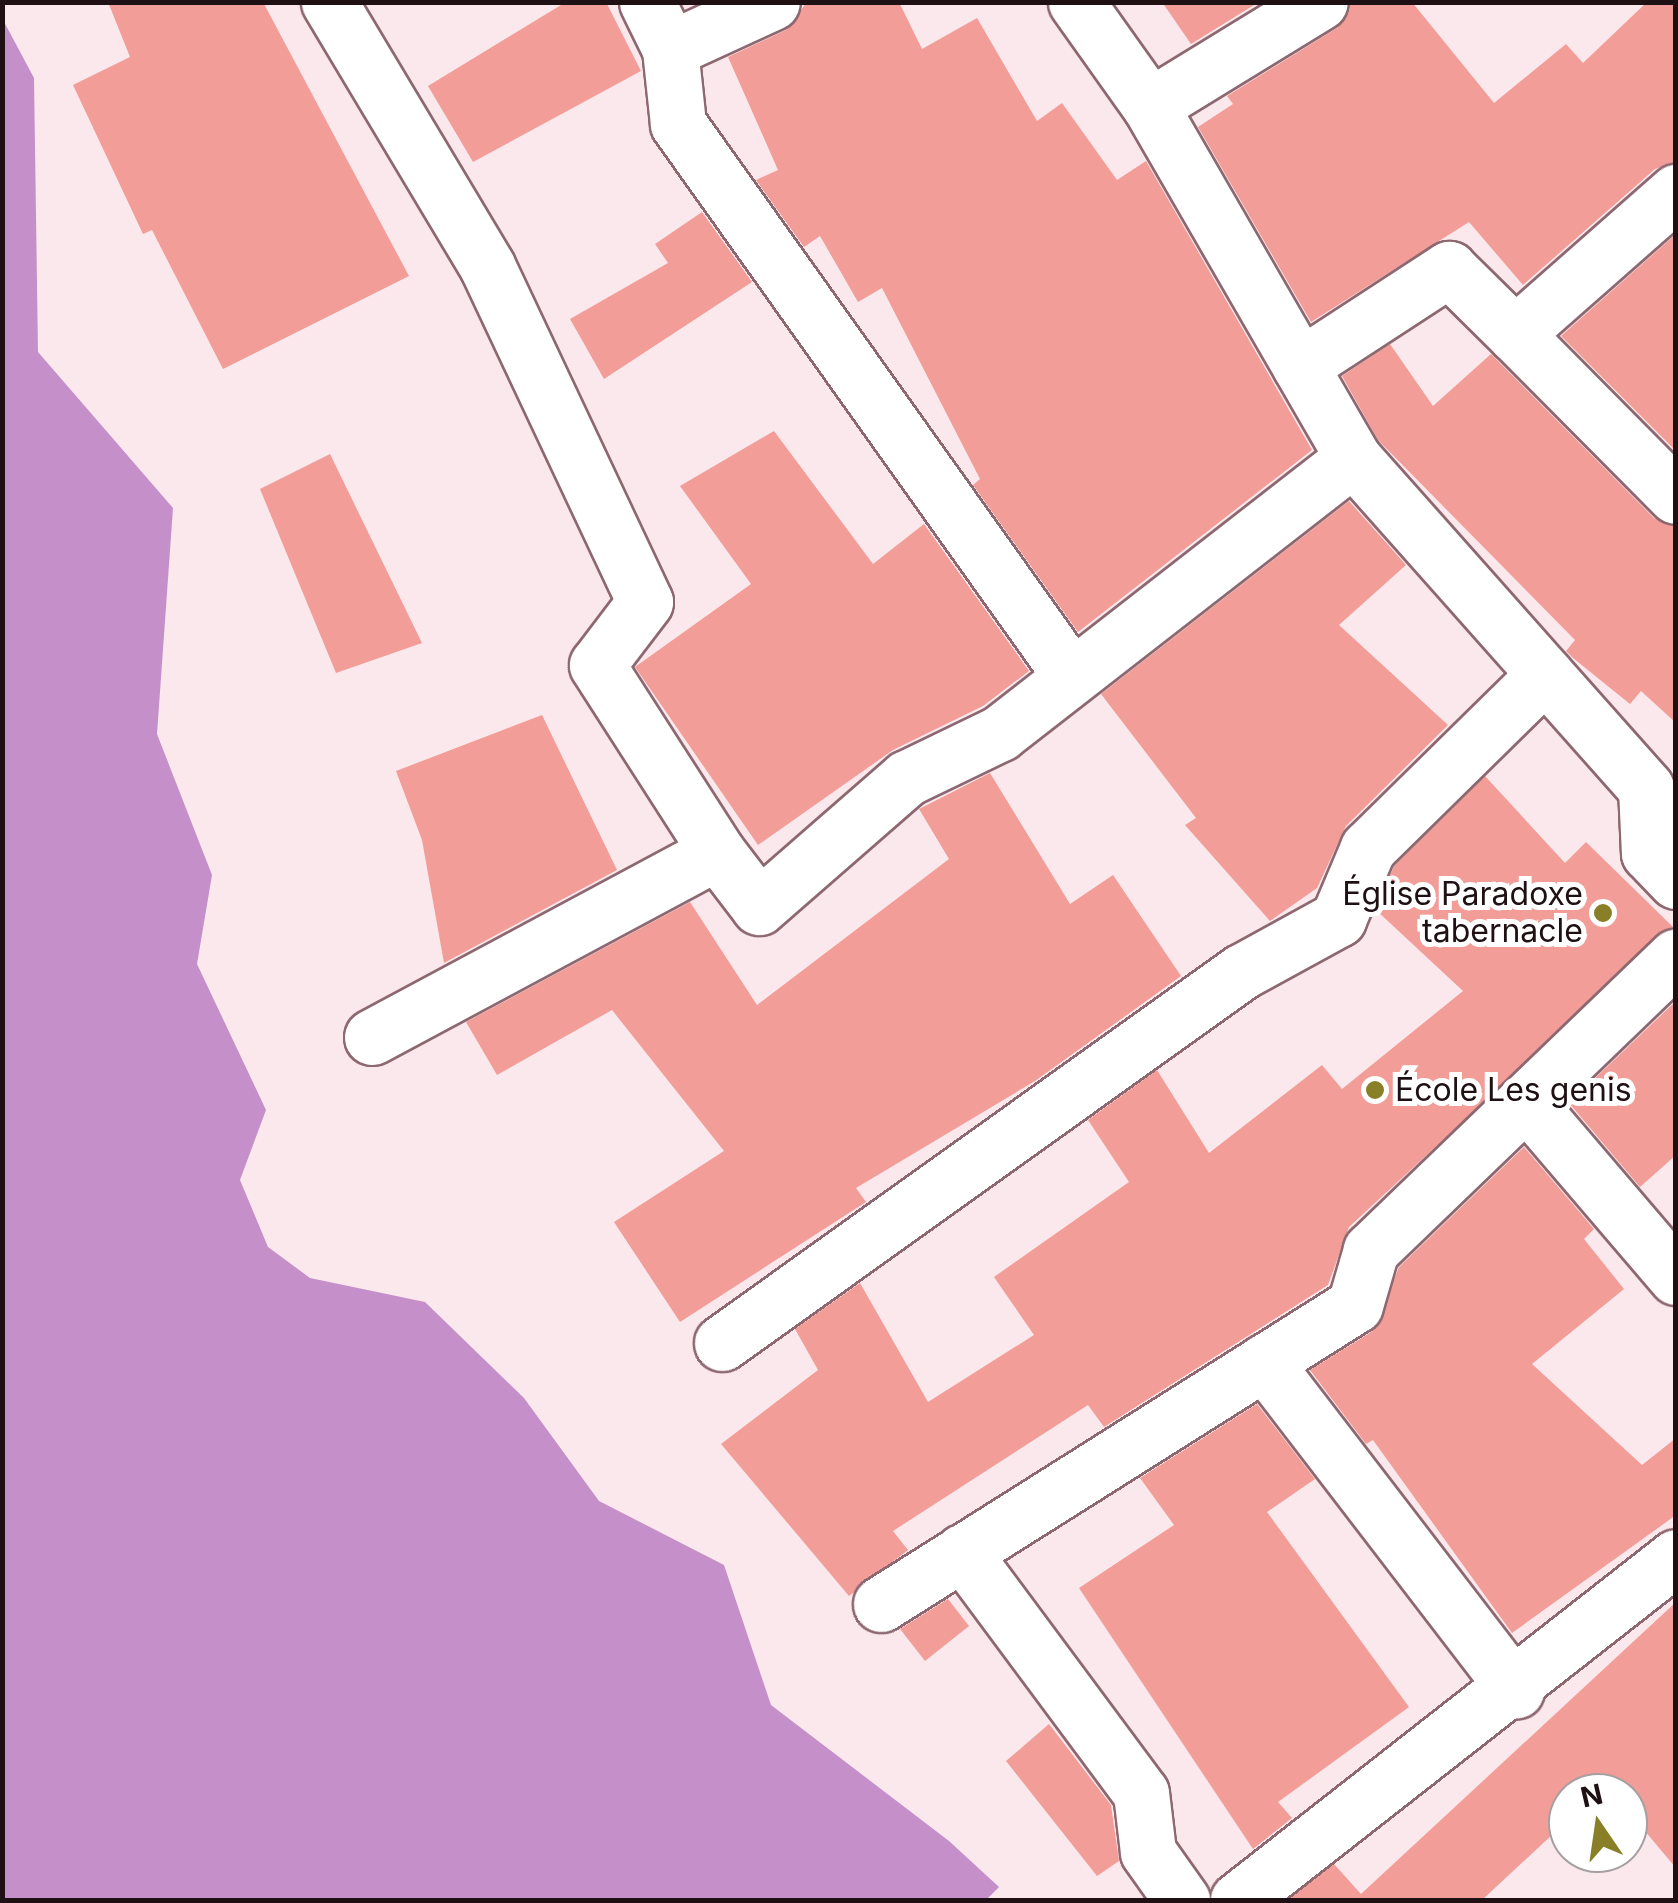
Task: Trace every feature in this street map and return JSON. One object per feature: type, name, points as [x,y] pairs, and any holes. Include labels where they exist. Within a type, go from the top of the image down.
[{"type":"street","points":[[330,2],[487,266],[644,602],[597,665],[717,852],[758,907],[907,778],[1000,733],[1068,673],[1353,458]]},
{"type":"street","points":[[772,2],[659,26],[678,124],[1068,673]]},
{"type":"street","points":[[1076,2],[1150,106],[1353,458],[1646,788],[1648,854],[1676,881]]},
{"type":"street","points":[[1150,106],[1320,2]]},
{"type":"street","points":[[1515,334],[1676,192]]},
{"type":"street","points":[[1300,366],[1449,269],[1676,496]]},
{"type":"street","points":[[722,1342],[1241,972],[1338,919],[1368,848],[1545,674]]},
{"type":"street","points":[[372,1037],[717,852]]},
{"type":"street","points":[[881,1604],[1355,1305],[1371,1250],[1530,1106],[1676,957]]},
{"type":"street","points":[[1530,1106],[1676,1277]]},
{"type":"street","points":[[1264,1362],[1516,1690]]},
{"type":"street","points":[[962,1552],[1141,1793],[1148,1852],[1182,1900]]},
{"type":"street","points":[[1238,1900],[1516,1690],[1676,1556]]},
{"type":"shaded area","points":[[2,18],[34,78],[38,352],[173,508],[157,734],[212,875],[197,964],[266,1110],[240,1180],[268,1247],[310,1278],[425,1302],[524,1398],[599,1501],[724,1565],[771,1705],[949,1841],[999,1887],[986,1900],[3,1900]]},
{"type":"building","points":[[108,2],[263,2],[409,276],[223,369],[152,230],[143,234],[73,85],[130,57]]},
{"type":"building","points":[[566,2],[606,2],[641,71],[473,162],[428,86]]},
{"type":"building","points":[[807,2],[899,2],[922,49],[977,18],[1037,121],[1062,103],[1117,180],[1146,161],[1312,450],[1078,632],[973,485],[980,479],[882,288],[858,302],[820,236],[804,247],[756,180],[778,170],[728,57],[786,30]]},
{"type":"building","points":[[1162,2],[1259,2],[1191,44]]},
{"type":"building","points":[[1351,2],[1412,2],[1494,103],[1566,44],[1583,63],[1647,2],[1676,2],[1676,162],[1655,169],[1523,285],[1469,222],[1311,322],[1198,127],[1233,104],[1227,96],[1337,28]]},
{"type":"building","points":[[702,212],[752,282],[604,379],[570,319],[668,263],[655,244]]},
{"type":"building","points":[[1676,234],[1676,451],[1561,336]]},
{"type":"building","points":[[1390,344],[1433,406],[1491,354],[1654,518],[1676,526],[1676,723],[1641,691],[1630,704],[1573,658],[1566,651],[1575,640],[1378,440],[1342,376]]},
{"type":"building","points":[[774,431],[873,564],[924,524],[1029,671],[983,706],[893,750],[758,845],[635,667],[751,584],[680,486]]},
{"type":"building","points":[[330,454],[422,643],[336,673],[260,489]]},
{"type":"building","points":[[1349,501],[1406,565],[1339,625],[1448,725],[1346,826],[1317,888],[1270,921],[1185,825],[1196,818],[1101,694]]},
{"type":"building","points":[[542,715],[617,870],[444,963],[422,840],[396,771]]},
{"type":"building","points":[[990,773],[1070,904],[1113,875],[1181,976],[1035,1081],[856,1188],[866,1202],[680,1322],[614,1222],[724,1151],[612,1010],[497,1075],[466,1022],[690,902],[757,1005],[949,859],[919,809]]},
{"type":"building","points":[[1485,776],[1565,863],[1586,842],[1673,927],[1349,1227],[1328,1285],[1104,1427],[1088,1405],[893,1531],[908,1550],[849,1596],[721,1444],[818,1370],[795,1329],[860,1283],[928,1402],[1034,1335],[994,1277],[1129,1182],[1088,1120],[1157,1070],[1209,1153],[1322,1065],[1342,1089],[1463,991],[1376,910],[1394,866]]},
{"type":"building","points":[[1676,1001],[1676,1155],[1640,1187],[1569,1103]]},
{"type":"building","points":[[1524,1147],[1594,1229],[1584,1239],[1624,1289],[1532,1364],[1642,1465],[1676,1438],[1676,1515],[1512,1633],[1373,1440],[1366,1444],[1310,1370],[1373,1331],[1399,1267]]},
{"type":"building","points":[[1257,1404],[1315,1479],[1267,1512],[1409,1707],[1278,1802],[1292,1818],[1253,1849],[1079,1588],[1174,1525],[1140,1478]]},
{"type":"building","points":[[948,1599],[969,1626],[925,1661],[900,1629]]},
{"type":"building","points":[[1676,1602],[1676,1868],[1648,1835],[1648,1773],[1548,1773],[1548,1839],[1482,1900],[1288,1900],[1334,1864],[1361,1894]]},
{"type":"building","points":[[1049,1724],[1111,1805],[1119,1861],[1097,1876],[1006,1761]]},
{"type":"place","name":"Église Paradoxe tabernacle","points":[[1603,913]]},
{"type":"place","name":"École Les genis","points":[[1375,1090]]}]
